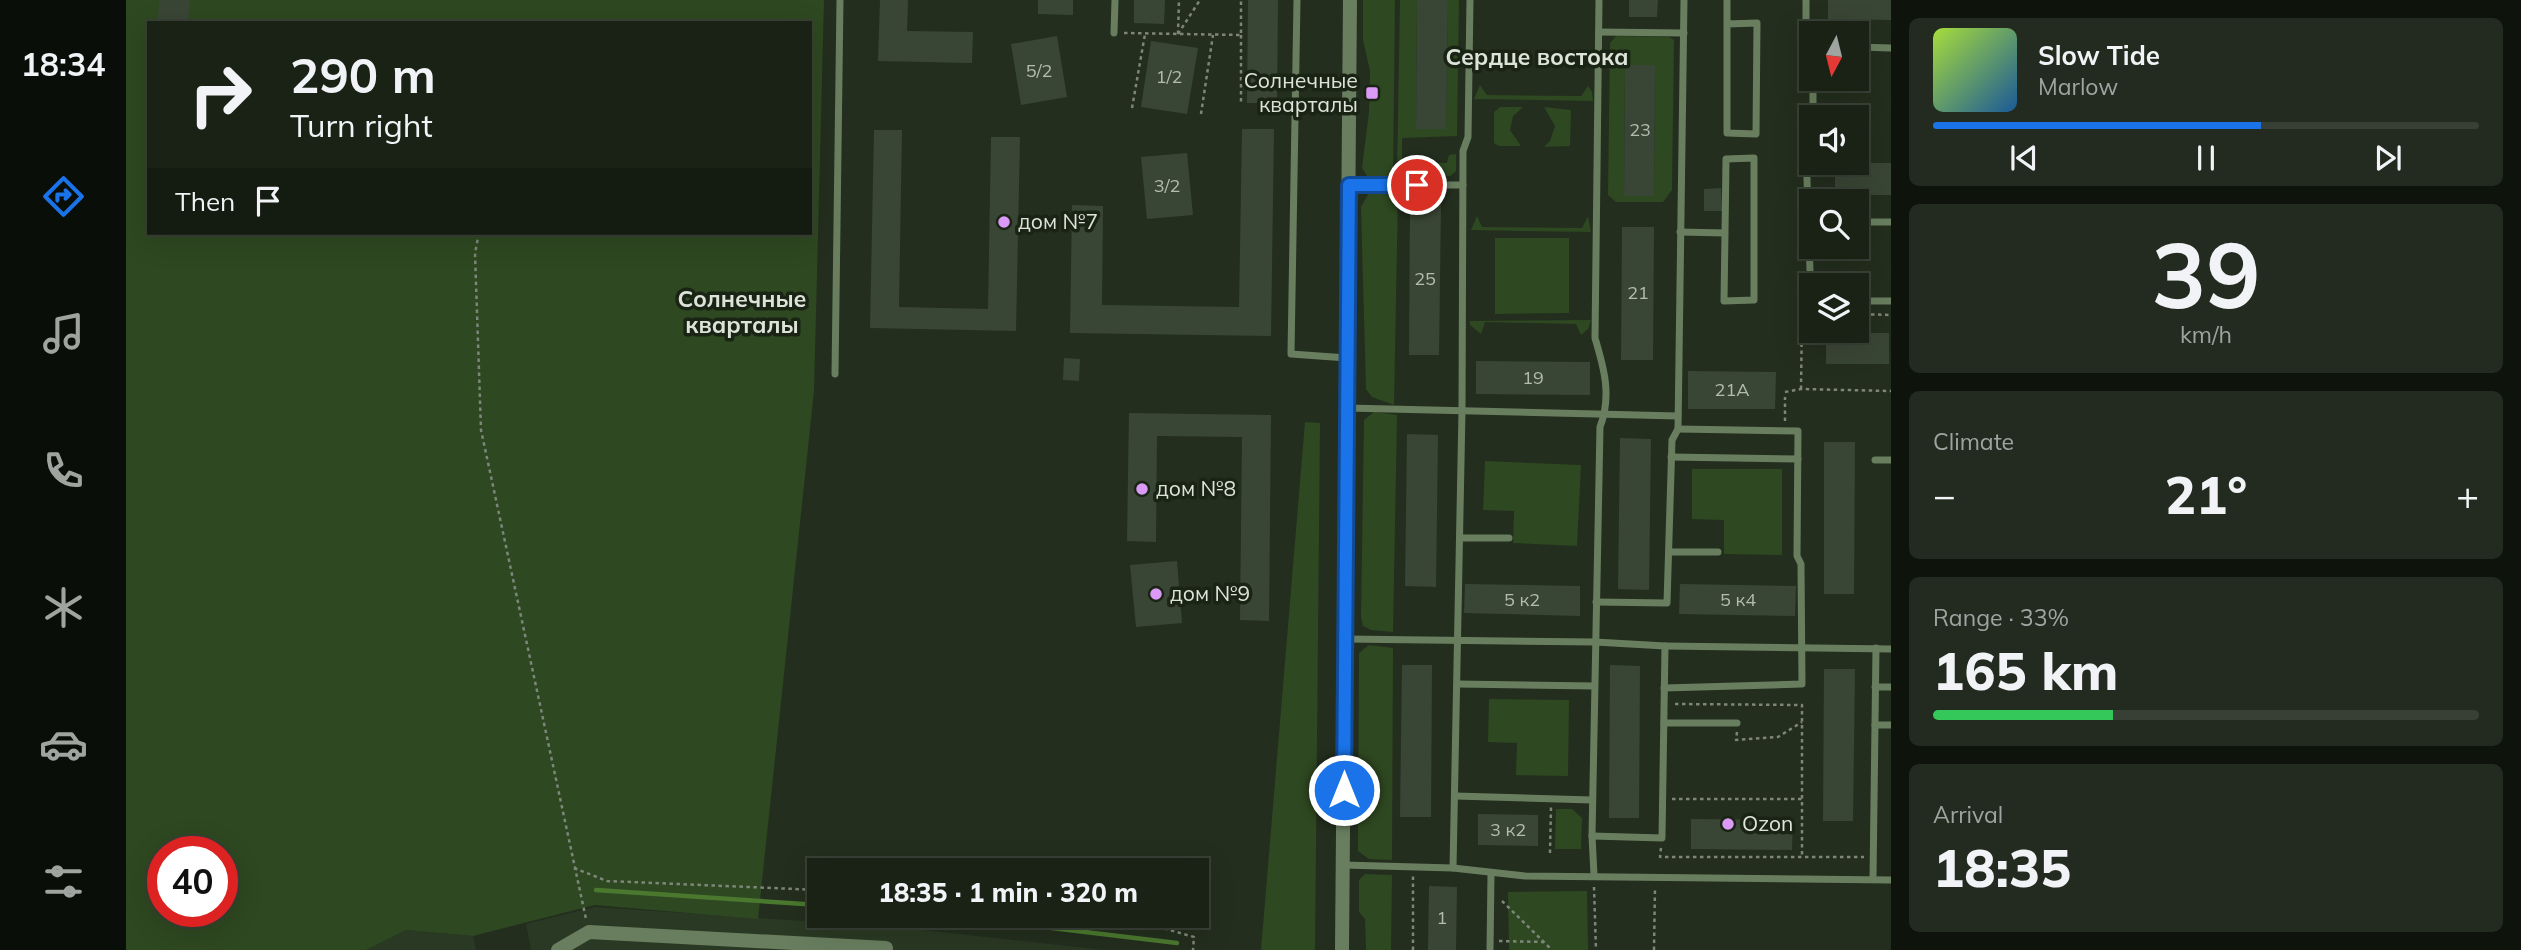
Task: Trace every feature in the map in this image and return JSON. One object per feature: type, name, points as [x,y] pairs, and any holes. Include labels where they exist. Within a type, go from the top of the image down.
[{"type":"street","points":[[1342,950],[1350,0]]},
{"type":"street","points":[[558,950],[589,932],[886,948]]},
{"type":"lane","points":[[835,374],[840,0]]},
{"type":"lane","points":[[1114,33],[1115,0]]},
{"type":"lane","points":[[1297,0],[1292,354],[1348,358]]},
{"type":"lane","points":[[1453,868],[1462,411],[1463,185],[1464,151],[1468,137],[1470,0]]},
{"type":"lane","points":[[1594,875],[1592,800],[1600,427],[1605,414],[1606,376],[1595,338],[1600,0]]},
{"type":"lane","points":[[1596,602],[1667,603],[1672,440],[1678,429],[1684,0]]},
{"type":"lane","points":[[1727,0],[1727,24],[1727,133],[1756,134],[1757,23],[1727,24]]},
{"type":"lane","points":[[1806,21],[1807,0]]},
{"type":"lane","points":[[1599,32],[1684,33]]},
{"type":"lane","points":[[1869,47],[1891,48]]},
{"type":"lane","points":[[1754,158],[1755,300],[1724,300],[1725,233],[1726,159],[1754,158]]},
{"type":"lane","points":[[1349,185],[1463,185]]},
{"type":"lane","points":[[1869,222],[1891,222]]},
{"type":"lane","points":[[1681,232],[1725,233]]},
{"type":"lane","points":[[1869,301],[1891,302]]},
{"type":"lane","points":[[1347,408],[1678,416]]},
{"type":"lane","points":[[1664,688],[1802,684],[1801,564],[1797,556],[1798,431],[1678,429]]},
{"type":"lane","points":[[1671,457],[1798,459]]},
{"type":"lane","points":[[1875,460],[1891,460]]},
{"type":"lane","points":[[1460,538],[1509,538]]},
{"type":"lane","points":[[1669,552],[1718,552]]},
{"type":"lane","points":[[1345,639],[1891,649]]},
{"type":"lane","points":[[1592,836],[1662,838],[1665,646]]},
{"type":"lane","points":[[1873,879],[1876,648]]},
{"type":"lane","points":[[1457,684],[1594,686]]},
{"type":"lane","points":[[1875,687],[1891,687]]},
{"type":"lane","points":[[1664,723],[1737,723]]},
{"type":"lane","points":[[1875,725],[1891,725]]},
{"type":"lane","points":[[1455,796],[1592,800]]},
{"type":"lane","points":[[1343,865],[1453,868],[1491,874],[1891,880]]},
{"type":"lane","points":[[1490,950],[1491,874]]},
{"type":"path","points":[[1178,34],[1179,0]]},
{"type":"path","points":[[1178,34],[1200,0]]},
{"type":"path","points":[[1241,0],[1241,104]]},
{"type":"path","points":[[1114,33],[1241,35]]},
{"type":"path","points":[[1132,108],[1145,34]]},
{"type":"path","points":[[1200,114],[1213,35]]},
{"type":"path","points":[[479,235],[475,253],[481,430],[589,932]]},
{"type":"path","points":[[1869,314],[1891,315]]},
{"type":"path","points":[[1801,388],[1802,343]]},
{"type":"path","points":[[1784,431],[1785,394],[1801,388],[1891,391]]},
{"type":"path","points":[[1664,704],[1802,705],[1802,856]]},
{"type":"path","points":[[1738,704],[1736,740],[1778,737],[1802,721]]},
{"type":"path","points":[[1663,799],[1802,799]]},
{"type":"path","points":[[1550,853],[1551,806]]},
{"type":"path","points":[[1654,950],[1655,876],[1662,838]]},
{"type":"path","points":[[1660,857],[1873,857]]},
{"type":"path","points":[[1413,867],[1413,950]]},
{"type":"path","points":[[574,868],[607,881],[807,889]]},
{"type":"path","points":[[1594,875],[1596,950]]},
{"type":"path","points":[[1490,891],[1552,950]]},
{"type":"path","points":[[1163,928],[1195,937],[1193,950]]},
{"type":"path","points":[[1490,941],[1544,942]]},
{"type":"shaded area","points":[[595,907],[807,921],[807,928],[904,928],[1104,950],[531,950],[526,924]]},
{"type":"shaded area","points":[[406,930],[473,936],[476,950],[366,950]]},
{"type":"green space","points":[[126,0],[824,0],[814,391],[758,919],[595,905],[473,936],[406,930],[366,950],[126,950]]},
{"type":"green space","points":[[1363,0],[1395,0],[1393,179],[1367,176],[1362,168],[1369,112],[1370,71],[1363,40]]},
{"type":"green space","points":[[1400,0],[1417,0],[1416,128],[1446,129],[1448,0],[1459,0],[1457,136],[1402,138],[1402,163],[1447,163],[1449,155],[1456,154],[1456,171],[1450,176],[1397,175]]},
{"type":"green space","points":[[1616,36],[1669,37],[1674,40],[1672,190],[1663,202],[1616,202],[1608,195],[1610,43]],"holes":[[[1625,65],[1655,65],[1654,196],[1624,195]]]},
{"type":"green space","points":[[1480,85],[1487,95],[1581,96],[1588,86],[1593,101],[1474,99]]},
{"type":"green space","points":[[1500,107],[1523,107],[1513,116],[1510,130],[1521,146],[1499,146],[1494,143],[1494,112]]},
{"type":"green space","points":[[1544,107],[1571,110],[1570,146],[1544,147],[1550,141],[1555,126]]},
{"type":"green space","points":[[1370,191],[1398,191],[1394,405],[1372,397],[1366,389],[1361,207]]},
{"type":"green space","points":[[1477,216],[1482,227],[1582,228],[1588,216],[1591,232],[1471,230]]},
{"type":"green space","points":[[1495,238],[1569,238],[1569,313],[1495,314]]},
{"type":"green space","points":[[1591,320],[1588,329],[1581,335],[1576,324],[1485,322],[1481,334],[1470,325],[1470,321]]},
{"type":"green space","points":[[1374,412],[1397,415],[1393,632],[1371,630],[1363,626],[1361,617],[1364,420]]},
{"type":"green space","points":[[1305,422],[1320,423],[1315,950],[1261,950]]},
{"type":"green space","points":[[1485,461],[1581,465],[1577,546],[1513,543],[1514,511],[1483,510]]},
{"type":"green space","points":[[1692,469],[1782,469],[1782,555],[1724,554],[1724,520],[1692,519]]},
{"type":"green space","points":[[1369,645],[1393,648],[1392,860],[1369,859],[1358,851],[1359,653]]},
{"type":"green space","points":[[1489,699],[1569,700],[1568,776],[1516,775],[1517,743],[1488,742]]},
{"type":"green space","points":[[1556,809],[1572,809],[1582,818],[1581,849],[1555,849]]},
{"type":"green space","points":[[1365,874],[1392,875],[1391,950],[1366,950],[1365,919],[1359,912],[1359,880]]},
{"type":"green space","points":[[1587,891],[1588,950],[1509,950],[1508,892]]},
{"type":"building","points":[[159,0],[190,0],[188,21],[158,21]]},
{"type":"building","points":[[880,0],[908,0],[907,31],[973,32],[972,63],[878,61]]},
{"type":"building","points":[[1038,0],[1073,0],[1073,15],[1038,14]]},
{"type":"building","points":[[1134,0],[1165,0],[1164,24],[1134,23]]},
{"type":"building","points":[[1248,0],[1278,0],[1277,103],[1247,103]]},
{"type":"building","points":[[1417,0],[1448,0],[1446,129],[1416,129]]},
{"type":"building","points":[[1629,0],[1658,0],[1657,17],[1629,17]]},
{"type":"building","points":[[1828,0],[1891,0],[1891,20],[1828,19]]},
{"type":"building","points":[[1057,36],[1067,97],[1021,105],[1011,44]]},
{"type":"building","points":[[1151,41],[1198,48],[1187,114],[1141,107]]},
{"type":"building","points":[[1625,65],[1655,65],[1654,196],[1624,196]]},
{"type":"building","points":[[1242,129],[1274,129],[1271,336],[1070,333],[1072,205],[1103,206],[1102,305],[1239,307]]},
{"type":"building","name":"дом №7","points":[[874,130],[902,130],[899,307],[988,309],[991,137],[1020,137],[1016,331],[870,328]]},
{"type":"building","points":[[1187,153],[1193,215],[1147,219],[1141,157]]},
{"type":"building","points":[[1869,163],[1891,163],[1891,195],[1869,195],[1869,189],[1835,189],[1835,175],[1869,175]]},
{"type":"building","points":[[1721,188],[1722,211],[1704,211],[1704,189]]},
{"type":"building","points":[[1410,203],[1441,204],[1439,355],[1409,355]]},
{"type":"building","points":[[1622,227],[1654,227],[1653,360],[1621,360]]},
{"type":"building","points":[[1869,333],[1889,333],[1889,364],[1826,364],[1826,343],[1869,343]]},
{"type":"building","points":[[1064,358],[1080,359],[1079,381],[1063,380]]},
{"type":"building","points":[[1476,361],[1590,362],[1590,395],[1476,394]]},
{"type":"building","points":[[1688,371],[1776,372],[1775,409],[1688,409]]},
{"type":"building","name":"дом №8","points":[[1129,413],[1271,415],[1269,621],[1240,620],[1242,437],[1157,436],[1156,542],[1127,541]]},
{"type":"building","points":[[1407,434],[1438,435],[1436,587],[1405,586]]},
{"type":"building","points":[[1620,438],[1651,439],[1649,590],[1618,589]]},
{"type":"building","points":[[1824,442],[1855,442],[1854,594],[1824,594]]},
{"type":"building","name":"дом №9","points":[[1177,561],[1182,623],[1136,627],[1130,565]]},
{"type":"building","points":[[1465,584],[1580,586],[1580,616],[1464,613]]},
{"type":"building","points":[[1680,584],[1796,586],[1795,616],[1679,614]]},
{"type":"building","points":[[1402,665],[1432,665],[1431,817],[1400,817]]},
{"type":"building","points":[[1610,665],[1640,666],[1639,818],[1609,818]]},
{"type":"building","points":[[1824,669],[1855,669],[1853,821],[1823,821]]},
{"type":"building","points":[[1478,814],[1538,815],[1538,846],[1478,845]]},
{"type":"building","points":[[1691,819],[1793,820],[1792,850],[1691,849]]},
{"type":"building","points":[[1429,886],[1457,887],[1456,950],[1428,950]]},
{"type":"waterway","points":[[596,890],[807,904]]},
{"type":"waterway","points":[[1052,928],[1177,943]]},
{"type":"place","name":"Солнечные кварталы","points":[[1372,93]]},
{"type":"place","name":"дом №7","points":[[1004,222]]},
{"type":"place","name":"дом №8","points":[[1142,489]]},
{"type":"place","name":"дом №9","points":[[1156,594]]},
{"type":"place","name":"Ozon","points":[[1728,824]]},
{"type":"district","name":"Сердце востока","points":[[1537,57]]},
{"type":"district","name":"Солнечные кварталы","points":[[742,312]]},
{"type":"route","points":[[1344,790],[1349,185],[1417,185]]}]
